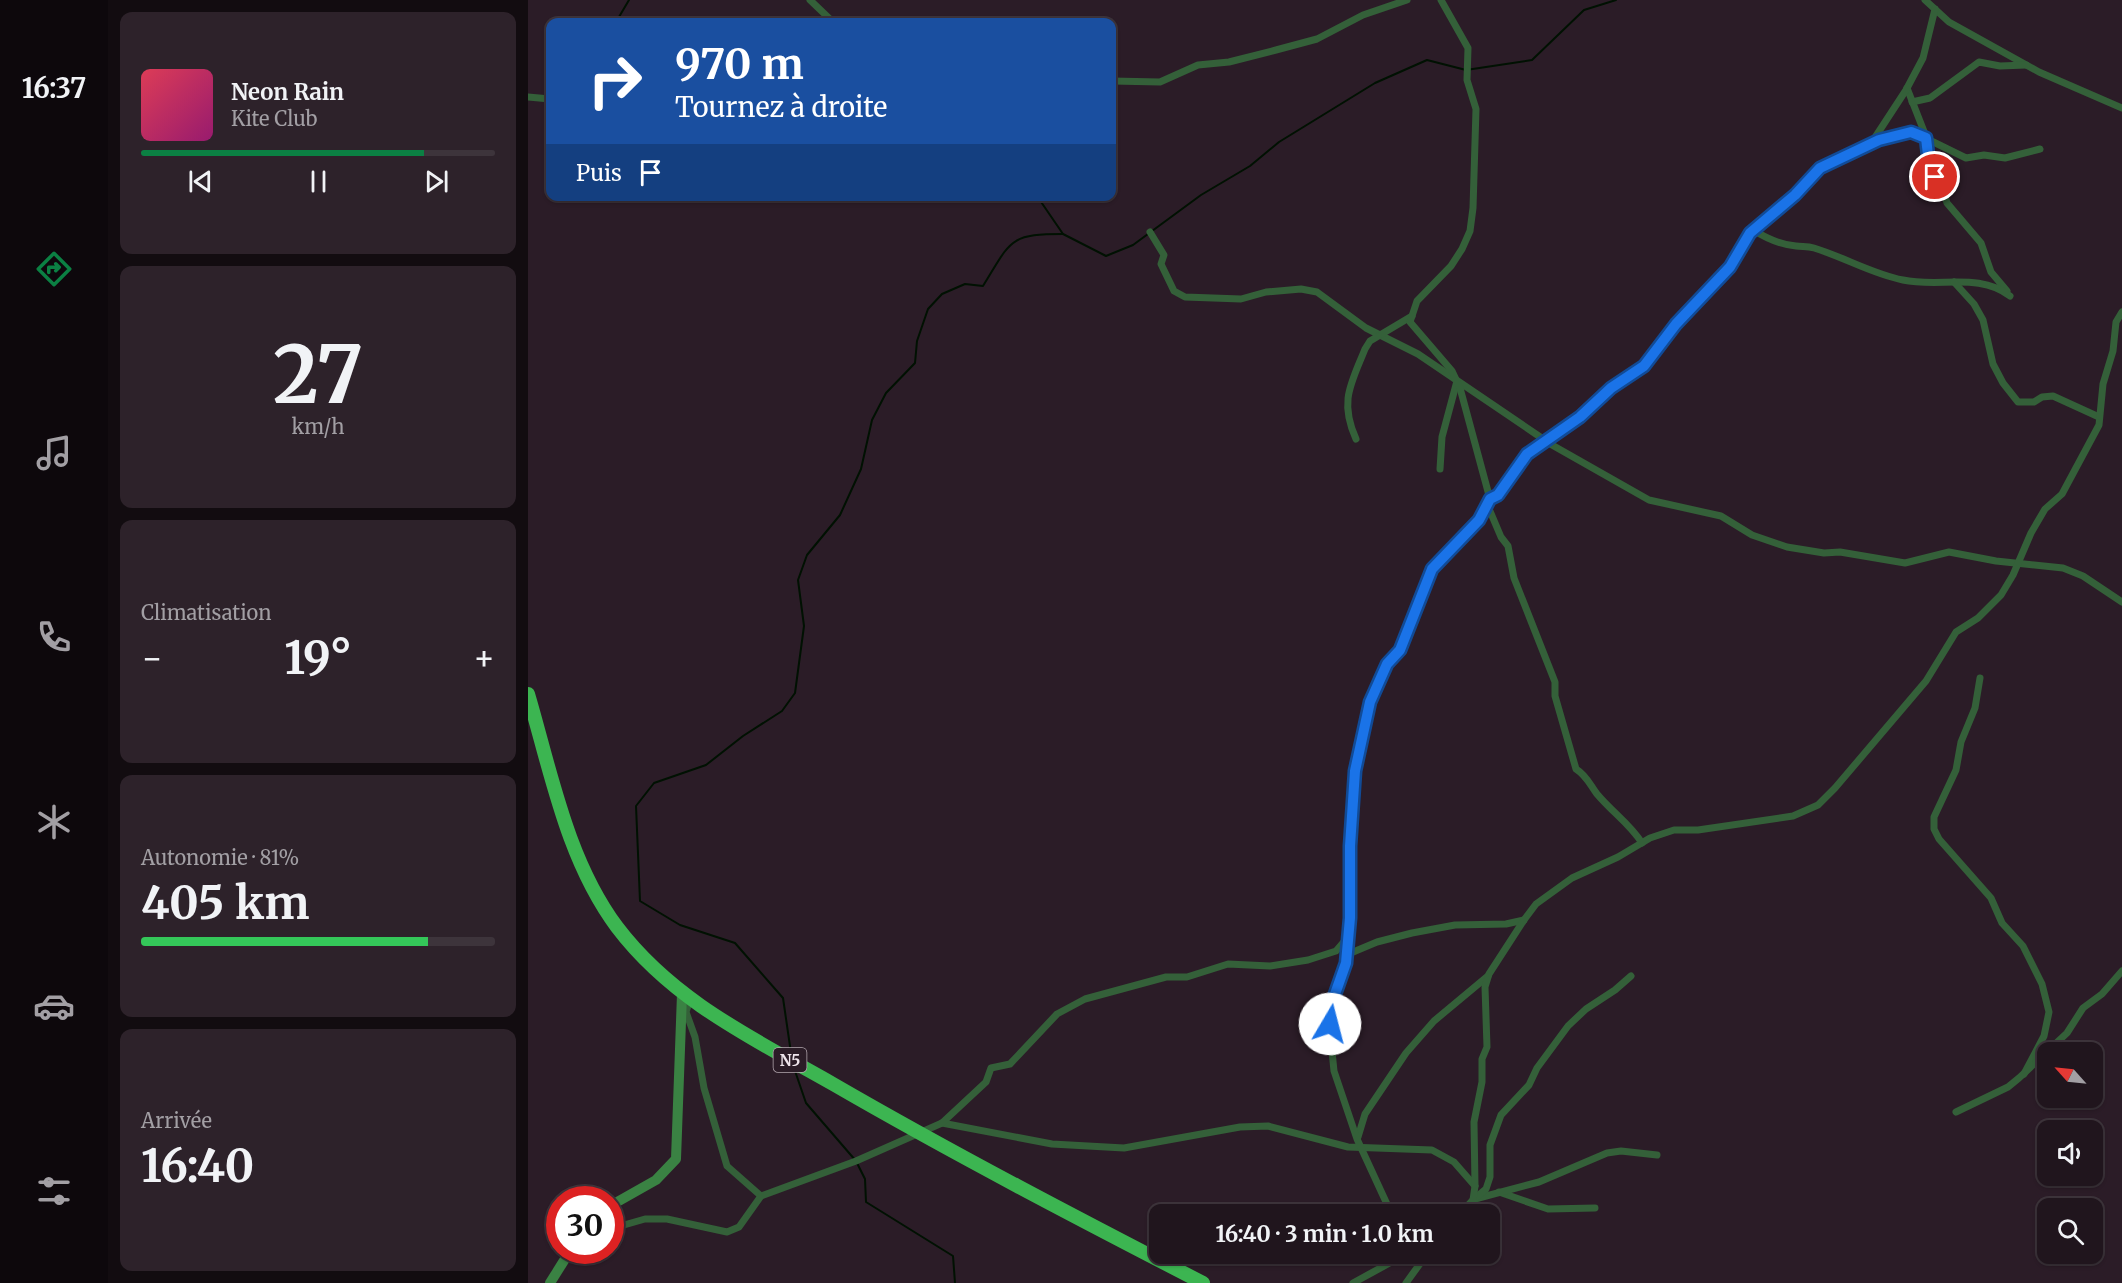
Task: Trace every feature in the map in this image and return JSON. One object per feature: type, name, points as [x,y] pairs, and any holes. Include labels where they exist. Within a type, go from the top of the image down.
[{"type":"highway","name":"N5","points":[[528,694],[570,838],[591,885],[617,926],[659,975],[686,997],[749,1037],[916,1133],[1203,1283]]},
{"type":"street","points":[[810,0],[829,18]]},
{"type":"street","points":[[1116,81],[1160,82],[1198,65],[1229,62],[1317,39],[1363,15],[1407,0]]},
{"type":"street","points":[[1441,0],[1468,48],[1467,80],[1476,109],[1473,208],[1470,231],[1462,249],[1450,266],[1417,301],[1410,322],[1457,380],[1473,430],[1489,502],[1501,537],[1508,546],[1514,578],[1555,682],[1555,696],[1576,769],[1585,775],[1598,795],[1628,823],[1642,843]]},
{"type":"street","points":[[1925,0],[1949,22],[2026,65],[2122,108]]},
{"type":"street","points":[[1387,1204],[1357,1139],[1334,1071],[1329,1011],[1346,955],[1355,771],[1370,702],[1387,664],[1400,650],[1432,569],[1479,520],[1489,502],[1498,495],[1527,454],[1580,417],[1611,388],[1644,366],[1676,324],[1730,267],[1754,230],[1795,195],[1820,168],[1864,149],[1872,142],[1907,88],[1923,58],[1935,9]]},
{"type":"street","points":[[1912,102],[1930,98],[1978,62],[2000,66],[2026,65]]},
{"type":"street","points":[[1754,230],[1776,242],[1810,246],[1827,255],[1852,260],[1884,276],[1912,281],[1979,282],[2002,290],[2010,296],[1991,272],[1981,243],[1947,203],[1943,190],[1930,172],[1926,138],[1907,88]]},
{"type":"street","points":[[528,97],[546,99]]},
{"type":"street","points":[[1872,142],[1911,132],[1966,158],[1984,155],[2005,158],[2040,149]]},
{"type":"street","points":[[1150,232],[1164,255],[1161,264],[1166,277],[1174,291],[1185,297],[1241,299],[1266,292],[1301,289],[1317,292],[1366,328],[1418,354],[1544,440],[1584,461],[1606,478],[1638,495],[1720,516],[1752,535],[1787,547],[1895,562],[1914,561],[1949,552],[2071,571],[2122,602]]},
{"type":"street","points":[[1954,282],[1974,303],[1983,320],[1993,364],[2003,383],[2018,402],[2034,402],[2042,397],[2053,396],[2099,417]]},
{"type":"street","points":[[1357,1139],[1365,1114],[1406,1053],[1434,1021],[1488,976],[1536,904],[1572,878],[1642,843],[1674,830],[1698,830],[1793,816],[1818,805],[1926,681],[1956,632],[1978,618],[2001,595],[2031,533],[2045,509],[2062,492],[2098,425],[2116,321],[2122,312]]},
{"type":"street","points":[[1356,439],[1351,428],[1346,398],[1365,349],[1370,341],[1382,336],[1412,316]]},
{"type":"street","points":[[1440,469],[1442,437],[1457,380]]},
{"type":"street","points":[[1980,678],[1975,708],[1961,742],[1956,770],[1936,808],[1934,829],[1939,839],[1991,898],[2002,923],[2023,946],[2042,984],[2049,1012],[2044,1036],[2024,1074]]},
{"type":"street","points":[[1346,955],[1377,942],[1412,933],[1455,925],[1506,924],[1524,920]]},
{"type":"street","points":[[624,1225],[645,1219],[667,1219],[727,1232],[739,1227],[761,1196],[856,1161],[942,1123],[986,1082],[991,1068],[1010,1064],[1057,1014],[1085,999],[1166,977],[1187,977],[1228,964],[1270,966],[1308,960],[1336,951],[1348,936]]},
{"type":"street","points":[[1956,1112],[2008,1087],[2024,1074],[2067,1033],[2083,1008],[2102,994],[2122,971]]},
{"type":"street","points":[[1473,1200],[1475,1186],[1474,1122],[1482,1082],[1482,1059],[1487,1047],[1488,1023],[1484,1002],[1488,976]]},
{"type":"street","points":[[1469,1204],[1486,1189],[1490,1177],[1490,1145],[1501,1115],[1529,1085],[1538,1068],[1568,1026],[1586,1009],[1615,990],[1631,976]]},
{"type":"street","points":[[686,997],[686,1012],[695,1037],[704,1088],[727,1166],[761,1196]]},
{"type":"street","points":[[624,1198],[656,1180],[676,1159],[686,997]]},
{"type":"street","points":[[942,1123],[1052,1144],[1124,1148],[1240,1127],[1268,1126],[1361,1148],[1432,1149],[1454,1162],[1475,1186]]},
{"type":"street","points":[[1473,1200],[1539,1182],[1607,1153],[1621,1151],[1657,1155]]},
{"type":"street","points":[[1499,1192],[1548,1209],[1595,1208]]},
{"type":"street","points":[[550,1283],[562,1264]]},
{"type":"street","points":[[1353,1283],[1387,1264]]},
{"type":"street","points":[[1406,1283],[1419,1264]]},
{"type":"waterway","points":[[618,18],[629,0]]},
{"type":"waterway","points":[[1040,201],[1063,234],[1106,256],[1133,245],[1201,195],[1250,166],[1279,142],[1375,83],[1427,60],[1466,70],[1532,60],[1584,10],[1616,0]]},
{"type":"waterway","points":[[791,1053],[783,998],[735,943],[680,925],[640,901],[636,806],[654,783],[706,765],[743,736],[782,711],[795,693],[804,626],[798,580],[807,555],[840,515],[861,469],[872,420],[886,393],[915,363],[917,341],[928,309],[942,294],[965,284],[983,286],[1013,243],[1031,236],[1063,234]]},
{"type":"waterway","points":[[794,1068],[806,1103],[856,1161],[865,1179],[866,1202],[953,1256],[955,1283]]},
{"type":"route","points":[[1330,1024],[1329,1011],[1346,963],[1352,885],[1350,846],[1355,771],[1370,702],[1387,664],[1400,650],[1432,569],[1479,520],[1490,499],[1498,495],[1534,446],[1568,426],[1595,405],[1611,388],[1640,370],[1660,348],[1676,324],[1730,267],[1750,233],[1765,218],[1788,202],[1820,168],[1864,149],[1872,142],[1911,132],[1926,138],[1926,154],[1930,172],[1935,177]]}]
